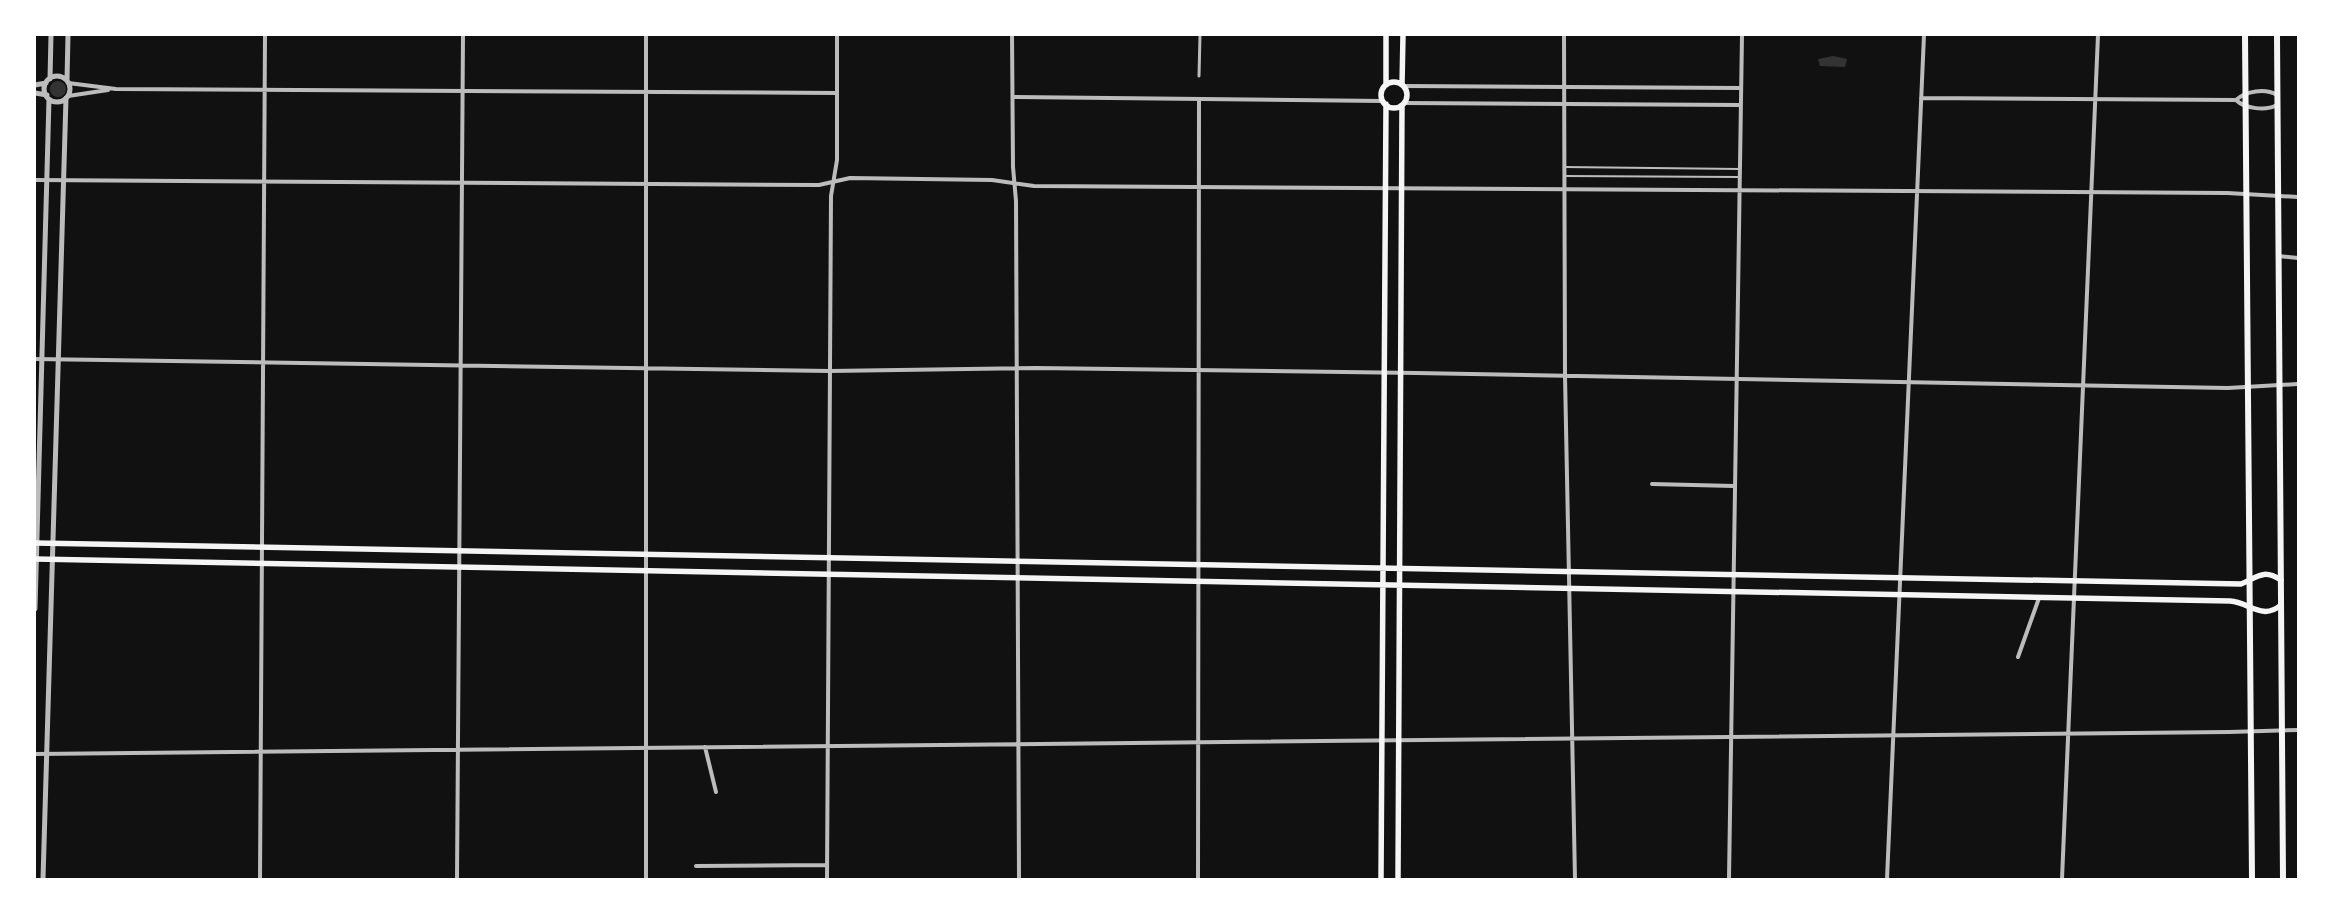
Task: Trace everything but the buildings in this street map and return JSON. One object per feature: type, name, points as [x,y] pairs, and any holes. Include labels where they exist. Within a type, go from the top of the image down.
[{"type":"main road","points":[[1381,879],[1385,188],[1384,103],[1381,94],[1386,85],[1386,35]]},
{"type":"main road","points":[[1398,879],[1402,188],[1403,104],[1407,95],[1403,85],[1403,35]]},
{"type":"main road","points":[[2245,35],[2252,877]]},
{"type":"main road","points":[[2277,35],[2283,879]]},
{"type":"main road","points":[[1386,85],[1393,82],[1403,85]]},
{"type":"main road","points":[[1384,103],[1395,107],[1403,104]]},
{"type":"main road","points":[[36,543],[2240,584],[2249,578],[2267,575],[2281,580]]},
{"type":"main road","points":[[36,559],[2074,598],[2240,602],[2250,608],[2264,612],[2281,605]]},
{"type":"street","points":[[35,609],[48,81],[51,35]]},
{"type":"street","points":[[43,879],[63,180],[67,97],[70,89],[68,82],[68,35]]},
{"type":"street","points":[[260,879],[260,547],[265,35]]},
{"type":"street","points":[[457,879],[463,35]]},
{"type":"street","points":[[646,35],[646,879]]},
{"type":"street","points":[[827,879],[831,196],[837,160],[837,35]]},
{"type":"street","points":[[1012,35],[1017,369],[1018,879]]},
{"type":"street","points":[[1200,35],[1200,76]]},
{"type":"street","points":[[1564,35],[1566,376],[1575,879]]},
{"type":"street","points":[[1729,879],[1742,35]]},
{"type":"street","points":[[1887,879],[1924,35]]},
{"type":"street","points":[[2062,879],[2098,35]]},
{"type":"street","points":[[35,84],[60,77],[68,82],[116,89],[837,93]]},
{"type":"street","points":[[1403,85],[1741,88]]},
{"type":"street","points":[[35,93],[56,102],[67,97],[116,89]]},
{"type":"street","points":[[2236,100],[2246,93],[2272,92],[2277,95]]},
{"type":"street","points":[[1013,97],[1384,103]]},
{"type":"street","points":[[1922,98],[2236,100],[2246,106],[2272,107],[2277,105]]},
{"type":"street","points":[[1198,879],[1199,99]]},
{"type":"street","points":[[1403,104],[1740,105]]},
{"type":"street","points":[[35,180],[820,185],[850,178],[992,180],[1034,186],[2091,192],[2246,194],[2298,197]]},
{"type":"street","points":[[2278,256],[2298,258]]},
{"type":"street","points":[[35,359],[830,371],[1017,369],[1401,373],[2083,386],[2248,387],[2298,384]]},
{"type":"street","points":[[1652,484],[1734,486]]},
{"type":"street","points":[[2018,656],[2039,598]]},
{"type":"street","points":[[35,754],[1894,736],[2298,730]]},
{"type":"street","points":[[705,747],[716,792]]},
{"type":"street","points":[[696,866],[827,865]]},
{"type":"lane","points":[[1564,166],[1740,169]]},
{"type":"lane","points":[[1564,176],[1740,177]]},
{"type":"shaded area","points":[[1833,56],[1847,59],[1845,67],[1820,66],[1818,59]]},
{"type":"shaded area","points":[[58,81],[66,89],[58,97],[50,89]]}]
